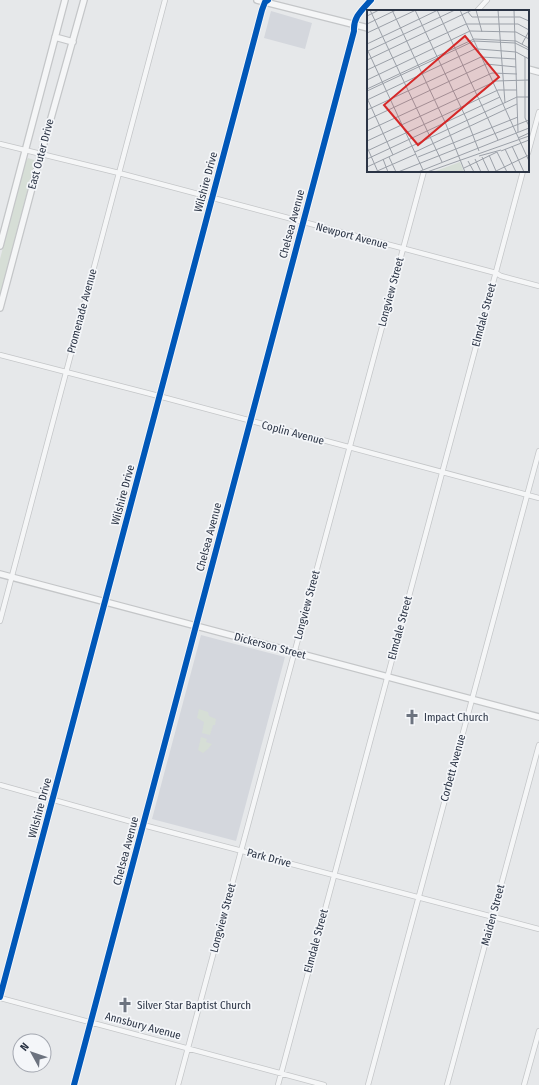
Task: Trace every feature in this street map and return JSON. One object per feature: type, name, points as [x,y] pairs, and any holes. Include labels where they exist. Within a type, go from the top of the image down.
[{"type":"street","name":"East Outer Drive","points":[[0,246],[65,0]]},
{"type":"street","name":"East Outer Drive","points":[[0,308],[84,0]]},
{"type":"street","name":"Promenade Avenue","points":[[0,621],[165,0]]},
{"type":"street","points":[[257,0],[267,1],[367,28]]},
{"type":"street","name":"Chelsea Avenue","points":[[74,1085],[352,39],[355,17],[371,0]]},
{"type":"street","points":[[478,10],[487,0]]},
{"type":"street","name":"Wilshire Drive","points":[[0,997],[262,10],[267,1]]},
{"type":"street","points":[[55,37],[73,42]]},
{"type":"street","points":[[529,69],[539,72]]},
{"type":"street","points":[[529,149],[539,112]]},
{"type":"street","points":[[0,144],[26,150]]},
{"type":"street","name":"Newport Avenue","points":[[26,150],[496,273],[501,276],[539,286]]},
{"type":"street","name":"Longview Street","points":[[178,1085],[424,172]]},
{"type":"street","name":"Elmdale Street","points":[[278,1085],[523,172]]},
{"type":"street","name":"Coplin Avenue","points":[[0,355],[539,498]]},
{"type":"street","name":"Corbett Avenue","points":[[368,1085],[539,450]]},
{"type":"street","name":"Dickerson Street","points":[[0,574],[539,718]]},
{"type":"street","name":"Maiden Street","points":[[447,1085],[539,744]]},
{"type":"street","name":"Park Drive","points":[[0,785],[144,825],[539,929]]},
{"type":"street","name":"Annsbury Avenue","points":[[0,997],[91,1023],[324,1085]]},
{"type":"street","points":[[524,1085],[539,1031]]},
{"type":"shaded area","points":[[271,11],[312,23],[305,49],[264,38]]},
{"type":"shaded area","points":[[28,158],[34,160],[35,162],[0,295],[0,259],[25,163]]},
{"type":"shaded area","points":[[201,635],[285,657],[236,841],[152,819]]},
{"type":"shaded area","points":[[199,709],[208,712],[209,716],[216,719],[210,735],[202,733],[204,722],[197,718]]},
{"type":"shaded area","points":[[201,737],[207,739],[206,742],[212,744],[203,753],[198,750]]},
{"type":"cycle path","points":[[0,997],[262,10],[265,2],[268,0]]},
{"type":"cycle path","points":[[74,1085],[354,31],[355,22],[361,11],[371,0]]},
{"type":"place","name":"Impact Church","points":[[412,717]]},
{"type":"place","name":"Silver Star Baptist Church","points":[[125,1005]]}]
